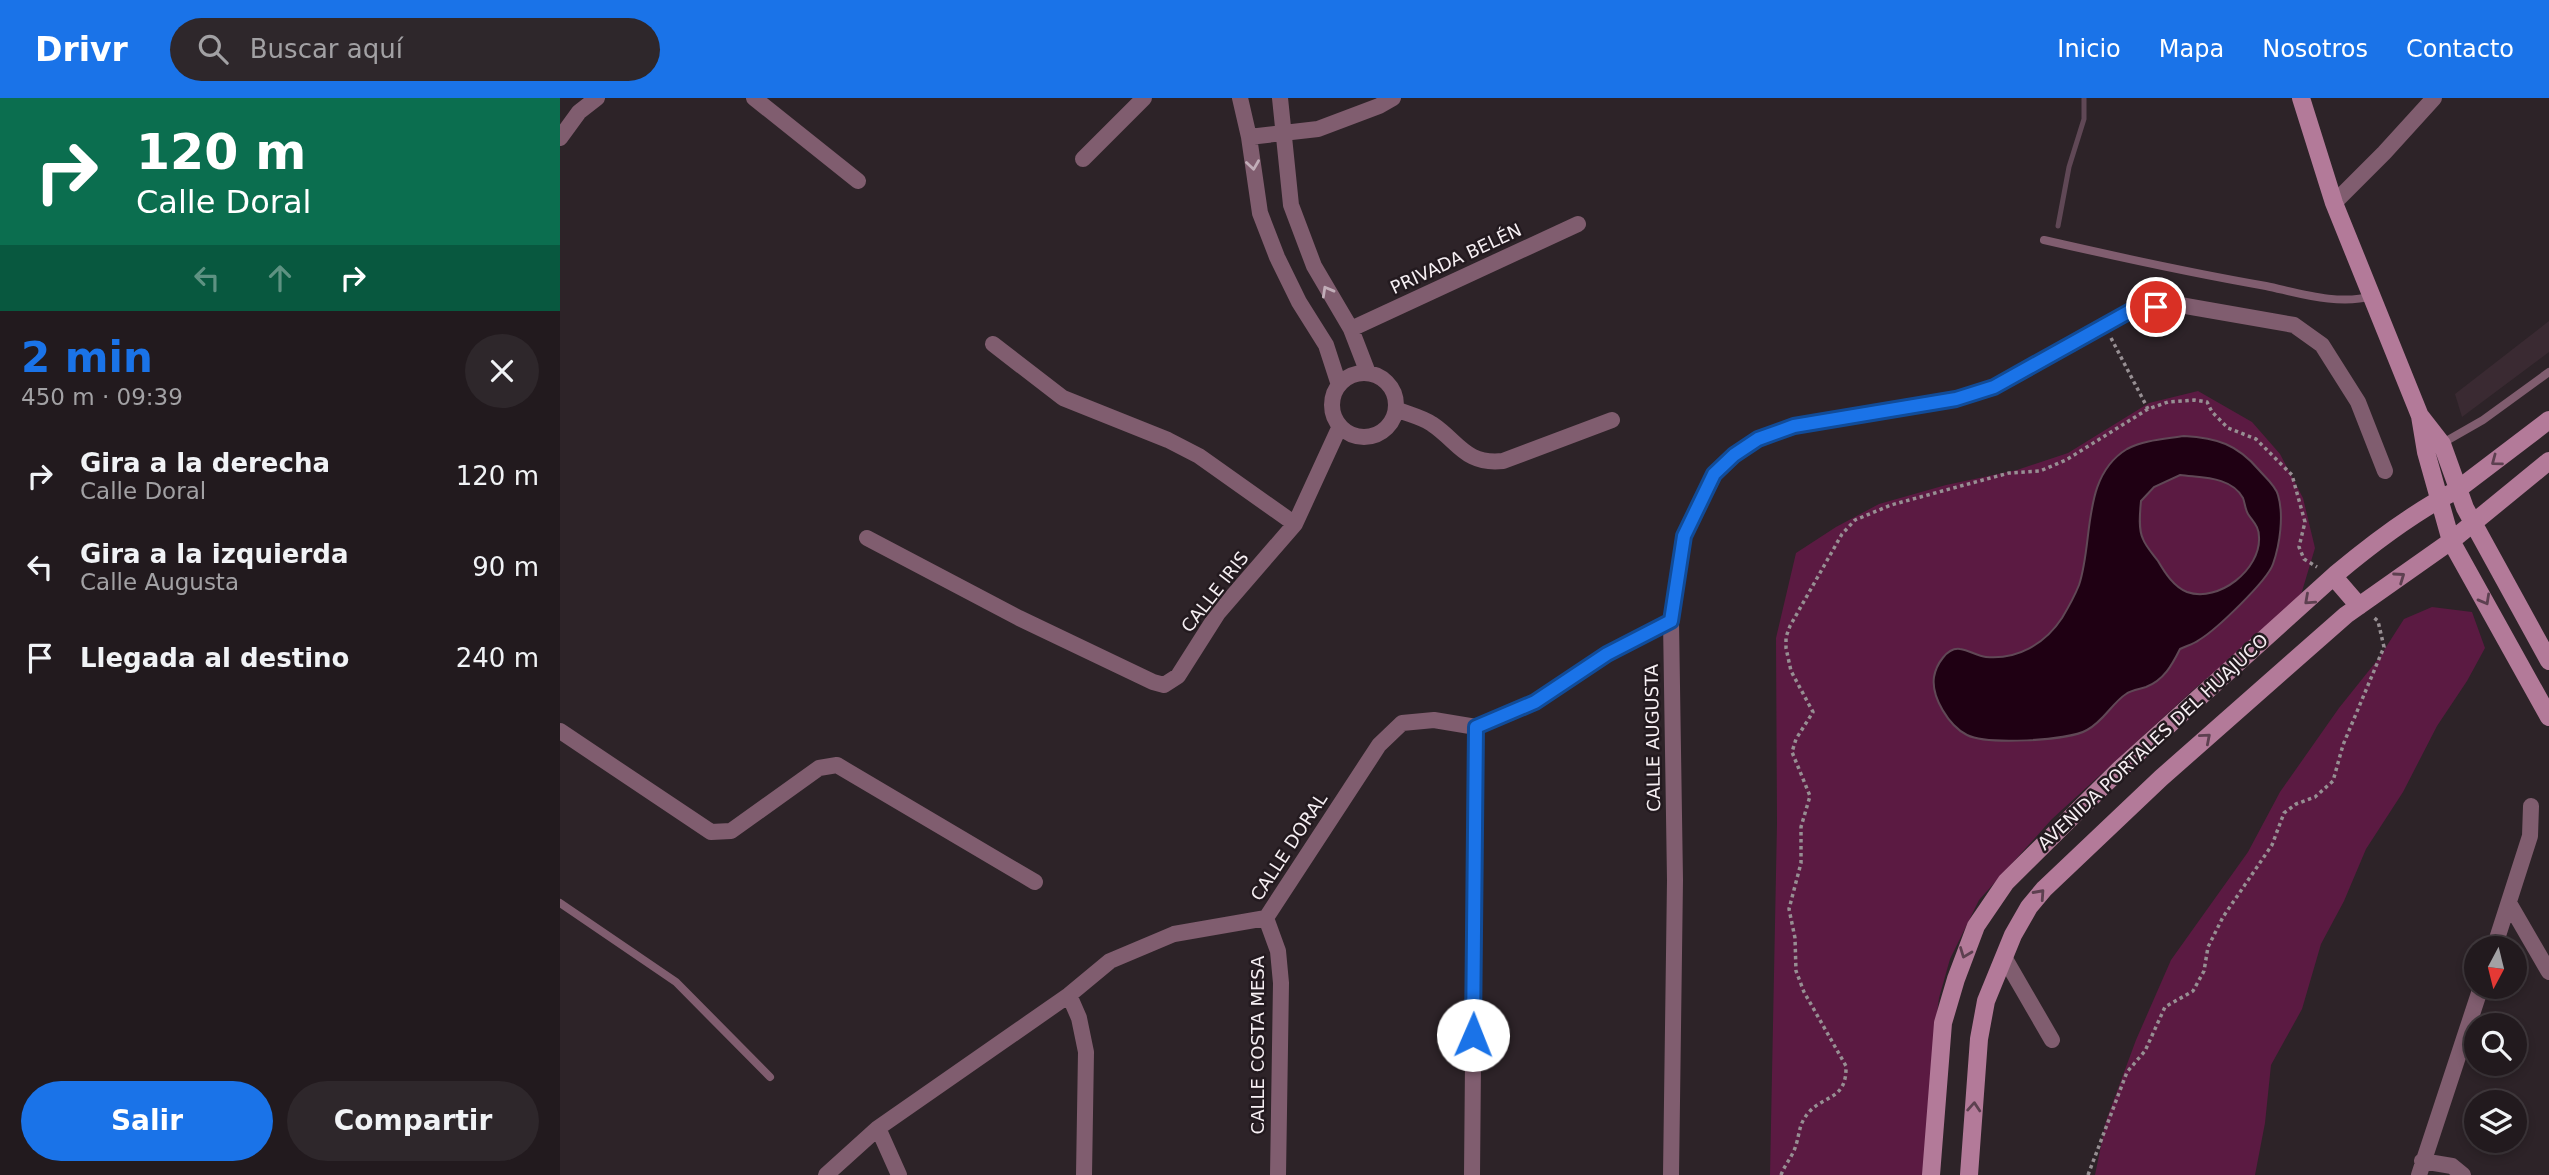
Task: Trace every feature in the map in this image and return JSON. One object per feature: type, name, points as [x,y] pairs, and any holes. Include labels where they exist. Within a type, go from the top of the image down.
[{"type":"street","points":[[560,138],[579,112],[597,98]]},
{"type":"street","points":[[754,98],[859,181]]},
{"type":"street","points":[[1083,159],[1144,98]]},
{"type":"street","points":[[1240,98],[1249,137],[1259,213],[1299,302],[1326,345],[1339,385]]},
{"type":"street","points":[[1280,98],[1291,205],[1314,266],[1351,329],[1368,373]]},
{"type":"street","points":[[1249,137],[1318,129],[1380,106],[1393,98]]},
{"type":"street","points":[[2301,98],[2334,203],[2420,416],[2426,452],[2451,541],[2549,717]]},
{"type":"street","points":[[2334,203],[2434,98]]},
{"type":"street","name":"PRIVADA BELÉN","points":[[1351,329],[1578,224]]},
{"type":"street","name":"CALLE AUGUSTA","points":[[1671,1175],[1675,880],[1671,621],[1684,536],[1714,474],[1734,455],[1758,439],[1794,426],[1956,399],[1994,387],[2132,310],[2180,305],[2294,325],[2322,345],[2357,402],[2385,471]]},
{"type":"street","points":[[993,344],[1063,398],[1168,440],[1199,456],[1295,524]]},
{"type":"street","points":[[1368,373],[1386,382],[1395,399],[1396,409],[1387,427],[1370,437],[1359,437],[1340,426],[1332,406],[1339,385],[1348,378],[1368,373]]},
{"type":"street","points":[[1396,409],[1431,422],[1467,455],[1490,462],[1503,461],[1612,420]]},
{"type":"street","points":[[2420,416],[2442,444],[2457,490],[2472,523],[2549,661]]},
{"type":"street","name":"AVENIDA PORTALES DEL HUAJUCO","points":[[1931,1175],[1944,1023],[1956,979],[1976,926],[2006,881],[2120,769],[2368,547],[2457,490],[2549,421]]},
{"type":"street","name":"CALLE IRIS","points":[[867,538],[1019,618],[1153,682],[1160,685],[1169,684],[1178,676],[1218,613],[1295,524],[1340,426]]},
{"type":"street","name":"AVENIDA PORTALES DEL HUAJUCO","points":[[1969,1175],[1979,1039],[1986,1001],[2013,935],[2029,907],[2044,889],[2161,778],[2359,606],[2451,541],[2549,461]]},
{"type":"street","points":[[2334,577],[2359,606]]},
{"type":"street","points":[[1472,1175],[1476,727],[1535,702],[1607,654],[1671,621]]},
{"type":"street","name":"CALLE DORAL","points":[[826,1175],[878,1128],[1069,995],[1110,961],[1174,934],[1266,918],[1379,745],[1402,723],[1434,720],[1476,727]]},
{"type":"street","points":[[560,731],[711,832],[731,831],[819,768],[837,765],[1035,882]]},
{"type":"street","points":[[2498,936],[2530,836],[2531,806]]},
{"type":"street","points":[[2509,904],[2549,972]]},
{"type":"street","name":"CALLE COSTA MESA","points":[[1266,918],[1278,951],[1281,983],[1278,1175]]},
{"type":"street","points":[[2004,957],[2052,1040]]},
{"type":"street","points":[[1069,995],[1079,1018],[1086,1052],[1084,1175]]},
{"type":"street","points":[[2463,1175],[2452,1166],[2420,1168],[2477,999]]},
{"type":"street","points":[[878,1128],[900,1175]]},
{"type":"lane","points":[[2044,240],[2167,268],[2324,297],[2356,301],[2372,296]]},
{"type":"lane","points":[[2426,452],[2483,420],[2549,372]]},
{"type":"lane","points":[[560,902],[676,982],[769,1077]]},
{"type":"path","points":[[2105,327],[2148,409]]},
{"type":"path","points":[[1781,1175],[1797,1144],[1803,1119],[1811,1108],[1842,1089],[1846,1080],[1846,1066],[1804,992],[1796,971],[1796,938],[1788,909],[1801,863],[1801,827],[1810,796],[1792,752],[1796,739],[1813,712],[1791,671],[1786,648],[1790,626],[1842,534],[1855,520],[1891,505],[2009,473],[2040,471],[2074,455],[2148,409],[2168,402],[2194,400],[2207,402],[2212,412],[2228,428],[2256,439],[2292,475],[2305,522],[2299,547],[2304,559],[2334,577]]},
{"type":"path","points":[[2088,1175],[2127,1072],[2145,1051],[2165,1007],[2193,990],[2204,971],[2208,947],[2223,917],[2272,845],[2284,813],[2296,804],[2315,797],[2333,781],[2343,745],[2384,647],[2378,621],[2359,606]]},
{"type":"shaded area","points":[[2549,321],[2549,352],[2462,417],[2455,394]]},
{"type":"shaded area","points":[[2198,391],[2252,422],[2280,454],[2303,498],[2315,548],[2300,598],[2193,690],[2052,819],[1979,900],[1950,959],[1939,998],[1923,1175],[1770,1175],[1777,823],[1776,638],[1796,553],[1879,504],[1946,485],[2017,470],[2068,453],[2149,403]]},
{"type":"shaded area","points":[[2184,436],[2207,438],[2234,448],[2251,461],[2275,488],[2281,511],[2280,530],[2269,572],[2217,626],[2197,641],[2180,649],[2163,676],[2146,687],[2126,694],[2087,730],[2063,737],[2008,741],[1977,738],[1960,731],[1948,718],[1935,693],[1934,677],[1943,658],[1955,649],[1986,657],[2009,656],[2039,643],[2062,618],[2079,585],[2096,492],[2112,461],[2134,446]],"holes":[[[2180,475],[2223,482],[2238,491],[2259,533],[2258,549],[2246,571],[2236,581],[2212,593],[2187,592],[2178,587],[2148,548],[2140,530],[2141,501],[2154,487]]]},
{"type":"shaded area","points":[[2432,607],[2472,612],[2485,648],[2437,726],[2403,792],[2366,849],[2344,901],[2321,944],[2302,1009],[2271,1065],[2265,1123],[2255,1175],[2095,1175],[2106,1121],[2136,1040],[2171,960],[2248,852],[2280,792],[2339,708],[2379,658],[2404,619]]},
{"type":"waterway","points":[[2058,226],[2069,167],[2084,119],[2084,98]]},
{"type":"route","points":[[1473,1035],[1476,727],[1535,702],[1607,654],[1671,621],[1684,536],[1714,474],[1734,455],[1758,439],[1794,426],[1956,399],[1994,387],[2132,310],[2156,307]]}]
